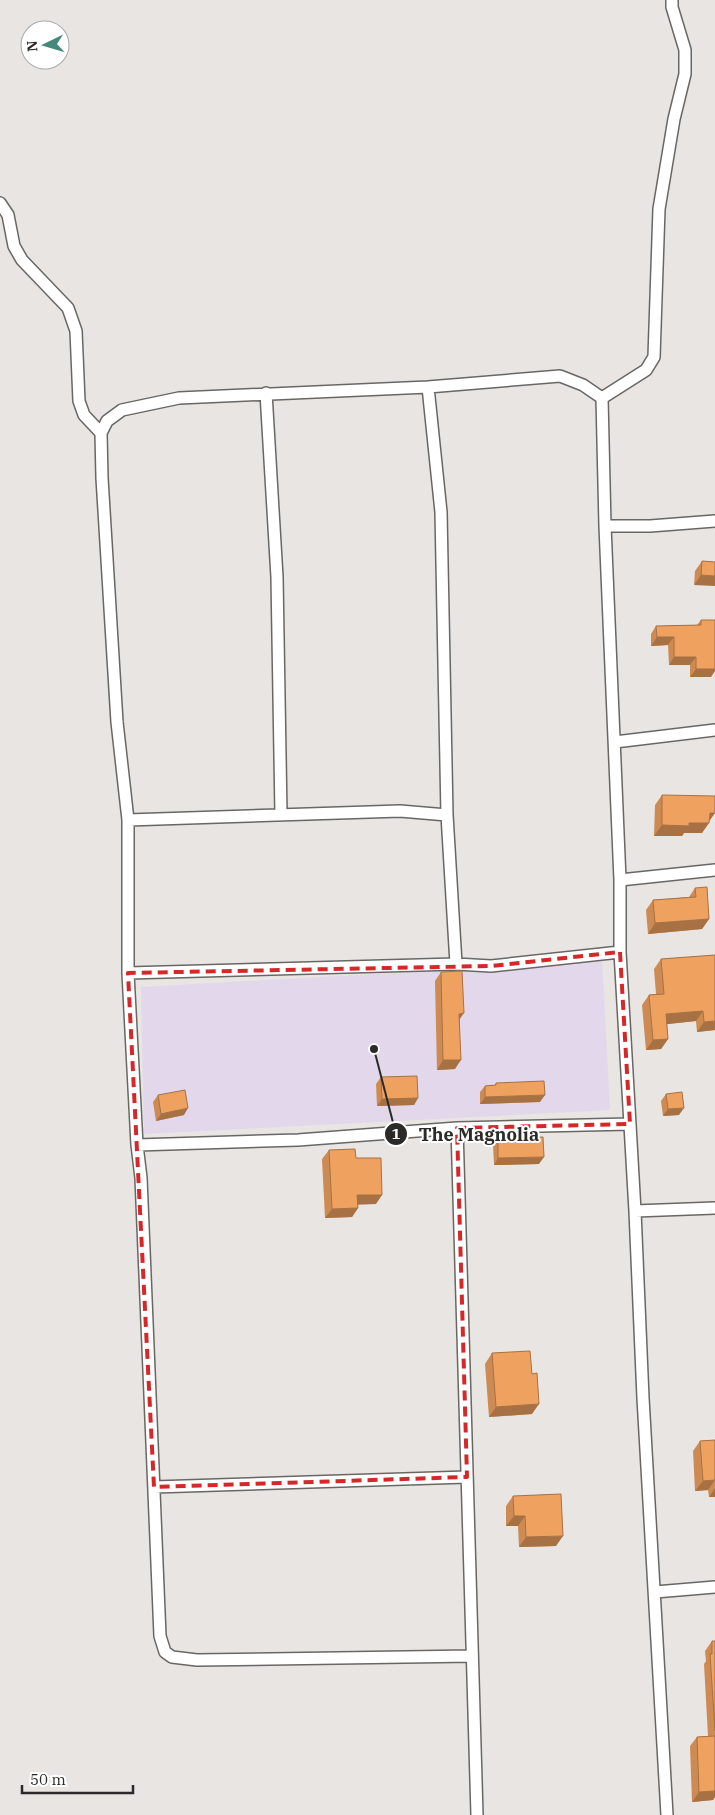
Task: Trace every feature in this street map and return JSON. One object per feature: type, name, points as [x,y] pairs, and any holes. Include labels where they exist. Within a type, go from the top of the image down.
[{"type":"street","points":[[602,398],[646,370],[654,357],[659,209],[674,119],[685,74],[685,50],[672,7],[672,0]]},
{"type":"street","points":[[0,203],[8,215],[14,246],[22,260],[68,308],[76,331],[79,402],[84,414],[101,433]]},
{"type":"street","points":[[472,1656],[197,1660],[172,1657],[165,1652],[160,1636],[142,1178],[137,1145],[128,973],[128,820],[118,722],[102,478],[101,433],[108,421],[122,410],[179,398],[428,387],[560,376],[583,385],[602,398]]},
{"type":"street","points":[[428,387],[441,512],[447,815],[456,964]]},
{"type":"street","points":[[266,393],[277,577],[281,815]]},
{"type":"street","points":[[602,398],[605,526],[620,880],[620,952],[635,1211],[643,1398],[668,1815]]},
{"type":"street","points":[[605,526],[650,526],[715,520]]},
{"type":"street","points":[[615,742],[715,730]]},
{"type":"street","points":[[128,820],[400,811],[447,815]]},
{"type":"street","points":[[620,880],[715,870]]},
{"type":"street","points":[[128,973],[456,964],[491,966],[620,952]]},
{"type":"street","points":[[137,1145],[298,1140],[457,1128],[630,1124]]},
{"type":"street","points":[[457,1128],[477,1815]]},
{"type":"street","points":[[635,1211],[715,1208]]},
{"type":"street","points":[[154,1487],[467,1477]]},
{"type":"street","points":[[655,1592],[715,1587]]},
{"type":"highlighted area","points":[[620,952],[630,1124],[457,1128],[467,1477],[154,1487],[128,973],[491,966]]},
{"type":"shaded area","points":[[602,961],[610,1110],[144,1134],[141,987]]},
{"type":"building","points":[[702,561],[715,562],[715,576],[701,575]]},
{"type":"building","points":[[701,620],[715,620],[715,669],[696,669],[696,657],[674,657],[674,637],[657,637],[656,626],[701,625]]},
{"type":"building","points":[[662,795],[715,796],[715,813],[710,813],[709,823],[689,823],[689,826],[662,825]]},
{"type":"building","points":[[707,887],[709,919],[655,923],[653,900],[696,897],[695,888]]},
{"type":"building","points":[[715,955],[715,1021],[704,1022],[703,1011],[666,1014],[668,1039],[653,1040],[649,995],[664,994],[661,959]]},
{"type":"building","points":[[462,971],[464,1013],[459,1014],[461,1060],[443,1060],[441,972]]},
{"type":"building","points":[[417,1076],[418,1098],[382,1099],[381,1077]]},
{"type":"building","points":[[544,1081],[545,1095],[485,1097],[485,1086],[496,1085],[496,1083]]},
{"type":"building","points":[[185,1090],[188,1108],[161,1114],[158,1095]]},
{"type":"building","points":[[682,1092],[684,1108],[668,1109],[666,1094]]},
{"type":"building","points":[[543,1137],[544,1157],[498,1158],[498,1138]]},
{"type":"building","points":[[355,1149],[356,1158],[381,1158],[382,1195],[357,1195],[358,1208],[332,1209],[329,1150]]},
{"type":"building","points":[[530,1351],[532,1374],[537,1373],[539,1404],[496,1407],[492,1353]]},
{"type":"building","points":[[715,1440],[715,1480],[703,1481],[700,1441]]},
{"type":"building","points":[[561,1494],[563,1536],[526,1537],[525,1516],[514,1516],[513,1496]]},
{"type":"building","points":[[712,1641],[715,1641],[715,1731],[710,1654],[712,1654]]},
{"type":"building","points":[[715,1736],[715,1791],[699,1792],[697,1737]]},
{"type":"place","name":"The Magnolia","points":[[374,1049]]}]
